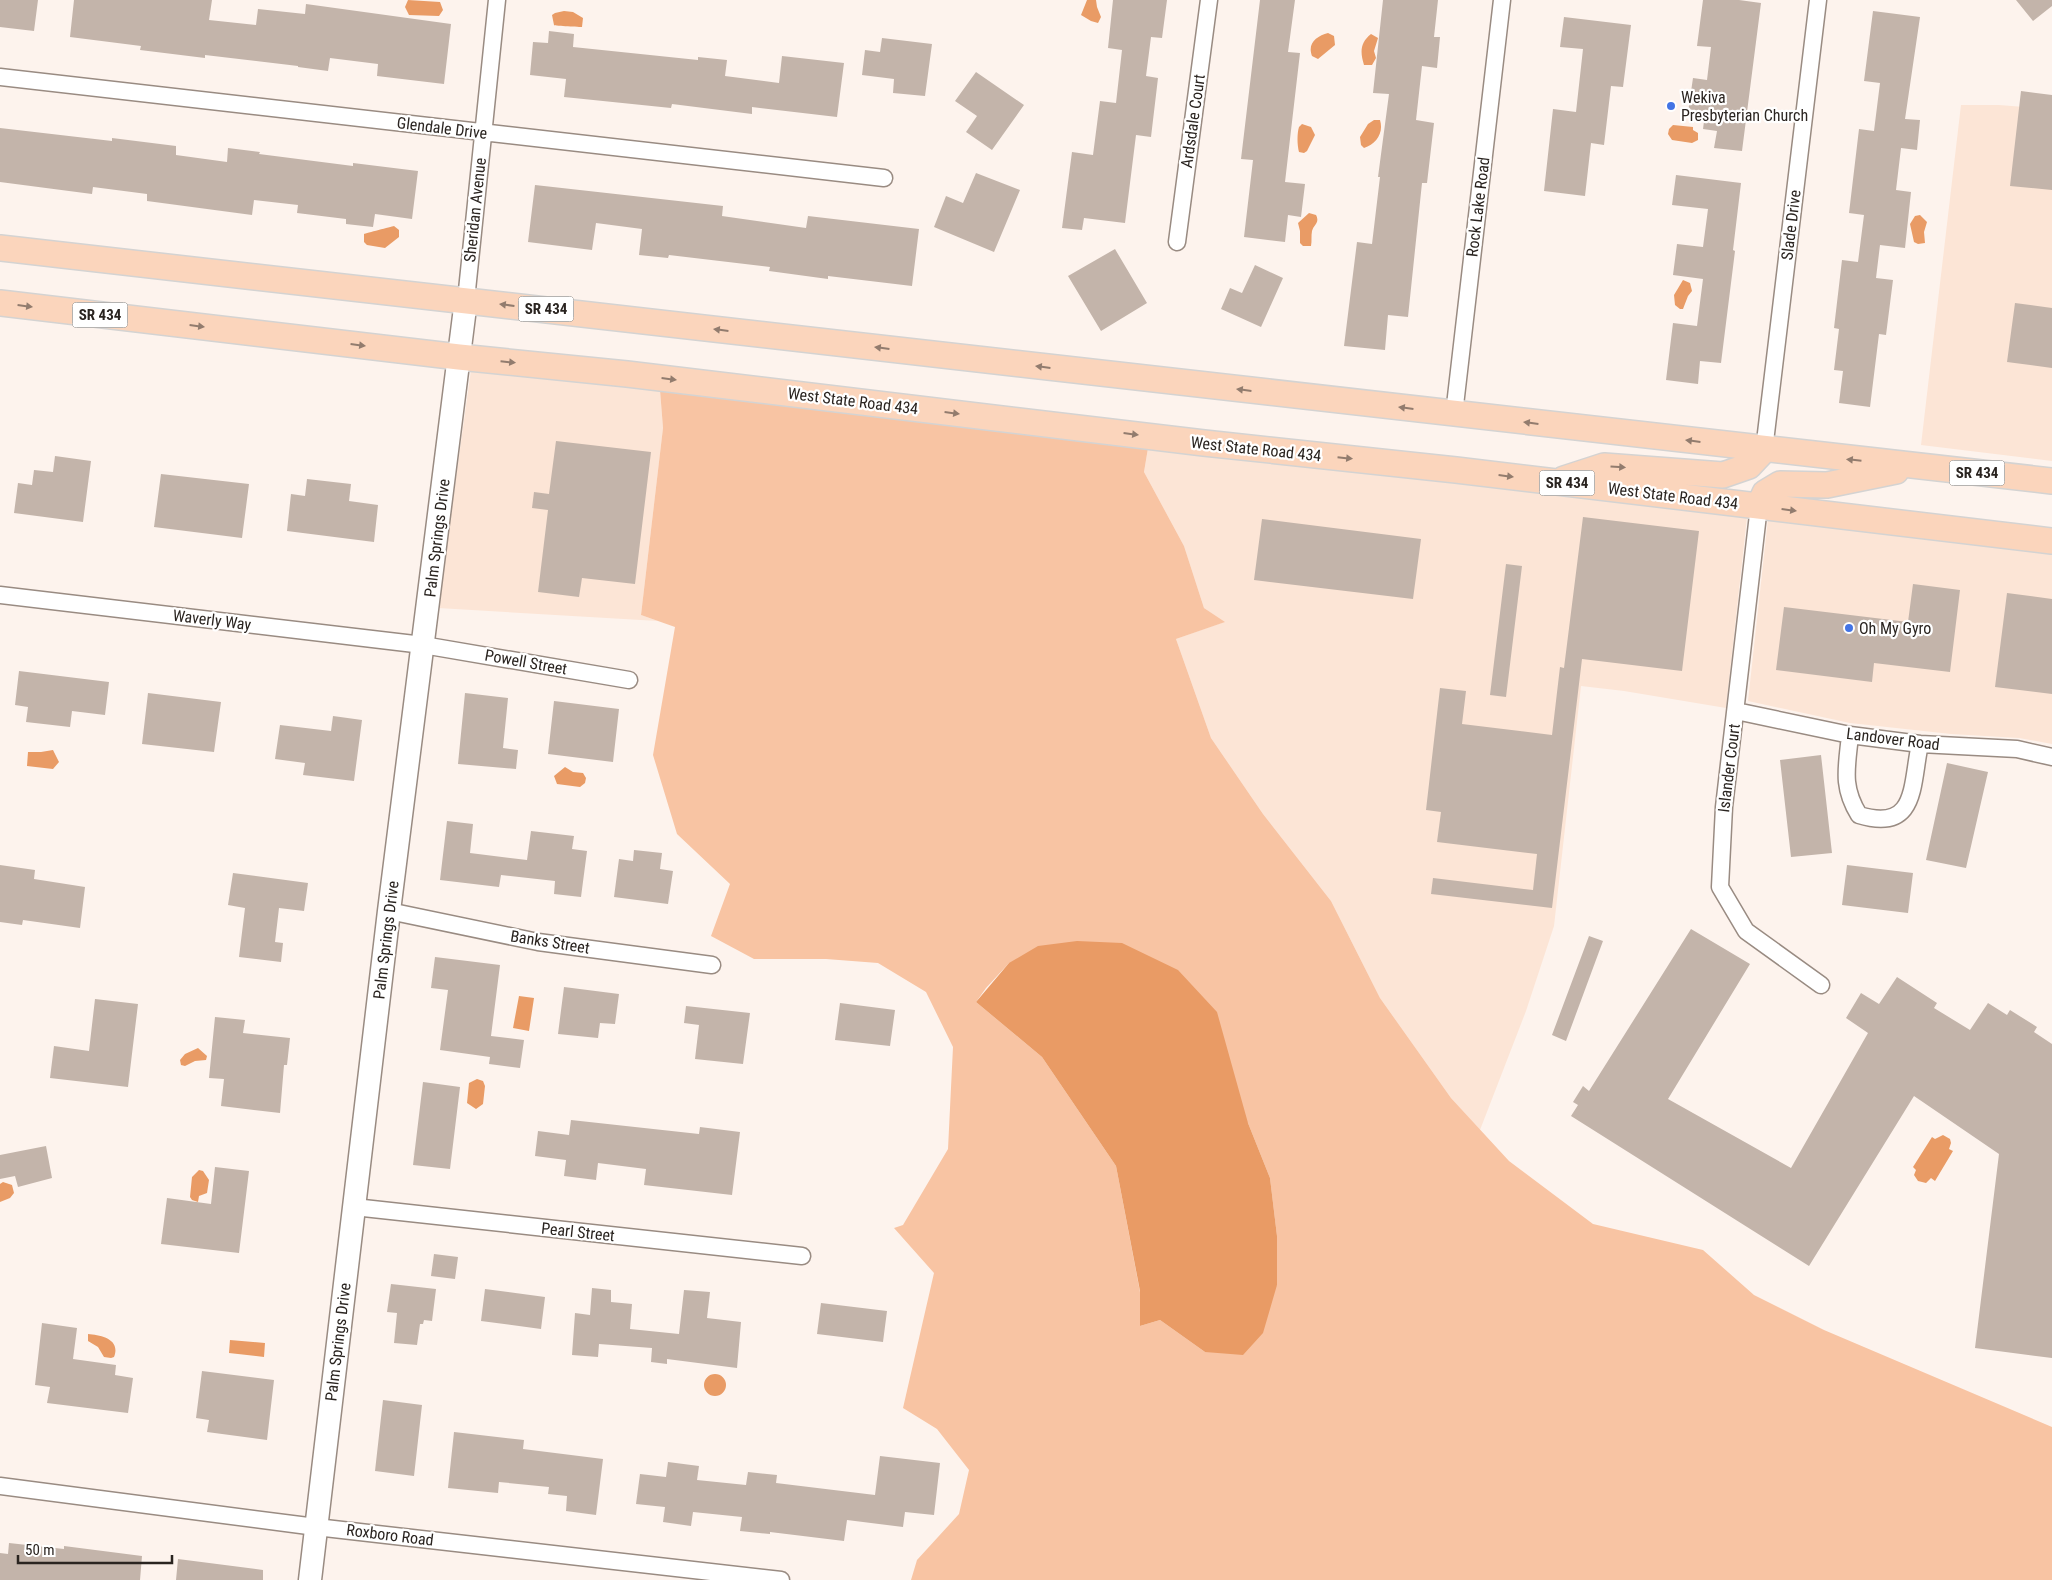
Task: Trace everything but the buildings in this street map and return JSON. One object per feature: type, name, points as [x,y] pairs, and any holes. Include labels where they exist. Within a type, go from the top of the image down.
[{"type":"main road","name":"SR 434","points":[[0,248],[1764,450],[2052,481]]},
{"type":"main road","name":"SR 434","points":[[0,303],[459,357]]},
{"type":"main road","name":"West State Road 434","points":[[459,357],[636,375],[1204,443],[2052,540]]},
{"type":"main road","points":[[1554,482],[1604,466],[1723,475],[1749,466],[1764,450]]},
{"type":"main road","points":[[1759,506],[1765,493],[1780,484],[1827,485],[1920,467]]},
{"type":"street","name":"Sheridan Avenue","points":[[466,300],[497,0]]},
{"type":"street","name":"Ardsdale Court","points":[[1177,242],[1209,0]]},
{"type":"street","name":"Rock Lake Road","points":[[1454,414],[1502,0]]},
{"type":"street","name":"Slade Drive","points":[[1764,450],[1818,0]]},
{"type":"street","name":"Glendale Drive","points":[[0,77],[884,178]]},
{"type":"street","name":"Palm Springs Drive","points":[[310,1580],[389,911],[466,300]]},
{"type":"street","name":"Islander Court","points":[[1759,506],[1724,807],[1720,887],[1746,931],[1821,985]]},
{"type":"street","name":"Waverly Way","points":[[0,595],[423,645]]},
{"type":"street","name":"Powell Street","points":[[423,645],[629,680]]},
{"type":"street","name":"Landover Road","points":[[1736,711],[1850,735],[1920,744],[2017,749],[2052,757]]},
{"type":"street","points":[[1850,735],[1846,783],[1851,802],[1859,815],[1870,818],[1885,819],[1902,813],[1912,791],[1920,744]]},
{"type":"street","name":"Banks Street","points":[[389,911],[538,942],[712,966]]},
{"type":"street","name":"Pearl Street","points":[[354,1207],[802,1256]]},
{"type":"street","name":"Roxboro Road","points":[[0,1486],[316,1527],[781,1580]]},
{"type":"shaded area","points":[[408,0],[440,2],[443,10],[439,16],[409,15],[405,7]]},
{"type":"shaded area","points":[[1087,0],[1096,0],[1101,17],[1098,23],[1081,15]]},
{"type":"shaded area","points":[[564,11],[573,12],[583,18],[582,27],[554,25],[552,15]]},
{"type":"shaded area","points":[[1328,33],[1334,36],[1335,45],[1318,59],[1312,56],[1311,47],[1314,41]]},
{"type":"shaded area","points":[[1371,34],[1378,38],[1374,51],[1376,58],[1372,65],[1364,65],[1362,48]]},
{"type":"shaded area","points":[[1961,105],[1999,105],[2052,109],[2052,461],[1921,445]]},
{"type":"shaded area","points":[[1374,120],[1380,120],[1380,134],[1372,144],[1364,148],[1361,145],[1360,137],[1368,124]]},
{"type":"shaded area","points":[[1302,124],[1311,127],[1315,135],[1307,151],[1304,153],[1299,152],[1298,143],[1298,130]]},
{"type":"shaded area","points":[[1673,125],[1693,127],[1693,130],[1698,133],[1698,140],[1692,143],[1672,140],[1668,134],[1669,129]]},
{"type":"shaded area","points":[[1309,213],[1316,215],[1317,222],[1312,231],[1311,246],[1303,246],[1300,243],[1298,223]]},
{"type":"shaded area","points":[[1920,215],[1927,222],[1924,232],[1925,243],[1918,244],[1914,242],[1910,224],[1915,216]]},
{"type":"shaded area","points":[[394,226],[399,230],[399,237],[385,248],[367,245],[364,242],[364,234]]},
{"type":"shaded area","points":[[1683,280],[1690,283],[1692,291],[1683,309],[1680,309],[1675,305],[1674,295]]},
{"type":"shaded area","points":[[471,370],[660,390],[663,428],[641,615],[658,621],[438,608]]},
{"type":"shaded area","points":[[660,390],[1148,448],[1144,472],[1184,546],[1204,608],[1225,622],[1176,639],[1211,738],[1263,814],[1331,901],[1380,998],[1451,1098],[1509,1161],[1593,1224],[1703,1250],[1754,1295],[1824,1330],[2052,1427],[2052,1580],[911,1580],[917,1560],[959,1514],[969,1470],[937,1429],[903,1408],[934,1273],[894,1228],[903,1225],[948,1149],[953,1047],[926,992],[878,963],[826,959],[754,959],[711,936],[730,884],[677,834],[653,755],[675,627],[641,615],[663,428]],"holes":[[[1009,963],[1248,1123],[1270,1178],[1277,1236],[1277,1285],[1205,1352],[1160,1320],[1140,1326],[1140,1292],[1116,1166],[1042,1057],[976,1002]]]},
{"type":"shaded area","points":[[1148,448],[1545,493],[1546,496],[1555,494],[1747,517],[1726,708],[1624,691],[1581,686],[1554,926],[1526,1011],[1480,1130],[1451,1098],[1380,998],[1331,901],[1263,814],[1211,738],[1176,639],[1224,622],[1204,608],[1184,546],[1144,472]]},
{"type":"shaded area","points":[[1768,519],[2052,553],[2052,744],[2019,738],[1951,734],[1850,723],[1748,701]]},
{"type":"shaded area","points":[[53,750],[59,762],[53,769],[27,766],[28,752]]},
{"type":"shaded area","points":[[565,767],[573,772],[583,773],[586,778],[585,783],[580,787],[557,784],[554,776]]},
{"type":"shaded area","points":[[1077,941],[1122,943],[1178,970],[1217,1012],[1248,1123],[1270,1178],[1277,1236],[1277,1285],[1263,1333],[1243,1355],[1205,1352],[1160,1320],[1140,1326],[1140,1291],[1116,1166],[1042,1057],[976,1002],[1009,963],[1038,946]]},
{"type":"shaded area","points":[[519,996],[534,998],[529,1031],[513,1028]]},
{"type":"shaded area","points":[[198,1048],[207,1056],[206,1060],[195,1061],[185,1066],[181,1065],[180,1060],[185,1054]]},
{"type":"shaded area","points":[[477,1079],[483,1081],[485,1086],[483,1104],[476,1109],[467,1103],[469,1083]]},
{"type":"shaded area","points":[[1943,1135],[1950,1139],[1949,1149],[1953,1151],[1935,1181],[1931,1178],[1926,1183],[1918,1181],[1914,1175],[1916,1170],[1913,1167],[1932,1137],[1935,1139]]},
{"type":"shaded area","points":[[199,1170],[203,1171],[209,1180],[207,1193],[199,1196],[198,1202],[190,1197],[192,1177]]},
{"type":"shaded area","points":[[3,1182],[12,1185],[14,1193],[10,1198],[0,1202],[0,1184]]},
{"type":"shaded area","points":[[88,1334],[99,1335],[112,1342],[115,1346],[114,1357],[104,1357],[98,1347],[88,1341]]},
{"type":"shaded area","points":[[230,1340],[265,1343],[264,1357],[229,1353]]},
{"type":"shaded area","points":[[715,1374],[723,1377],[726,1385],[723,1393],[715,1396],[707,1393],[704,1385],[707,1377]]},
{"type":"place","name":"Wekiva Presbyterian Church","points":[[1671,106]]},
{"type":"place","name":"Oh My Gyro","points":[[1849,628]]}]
